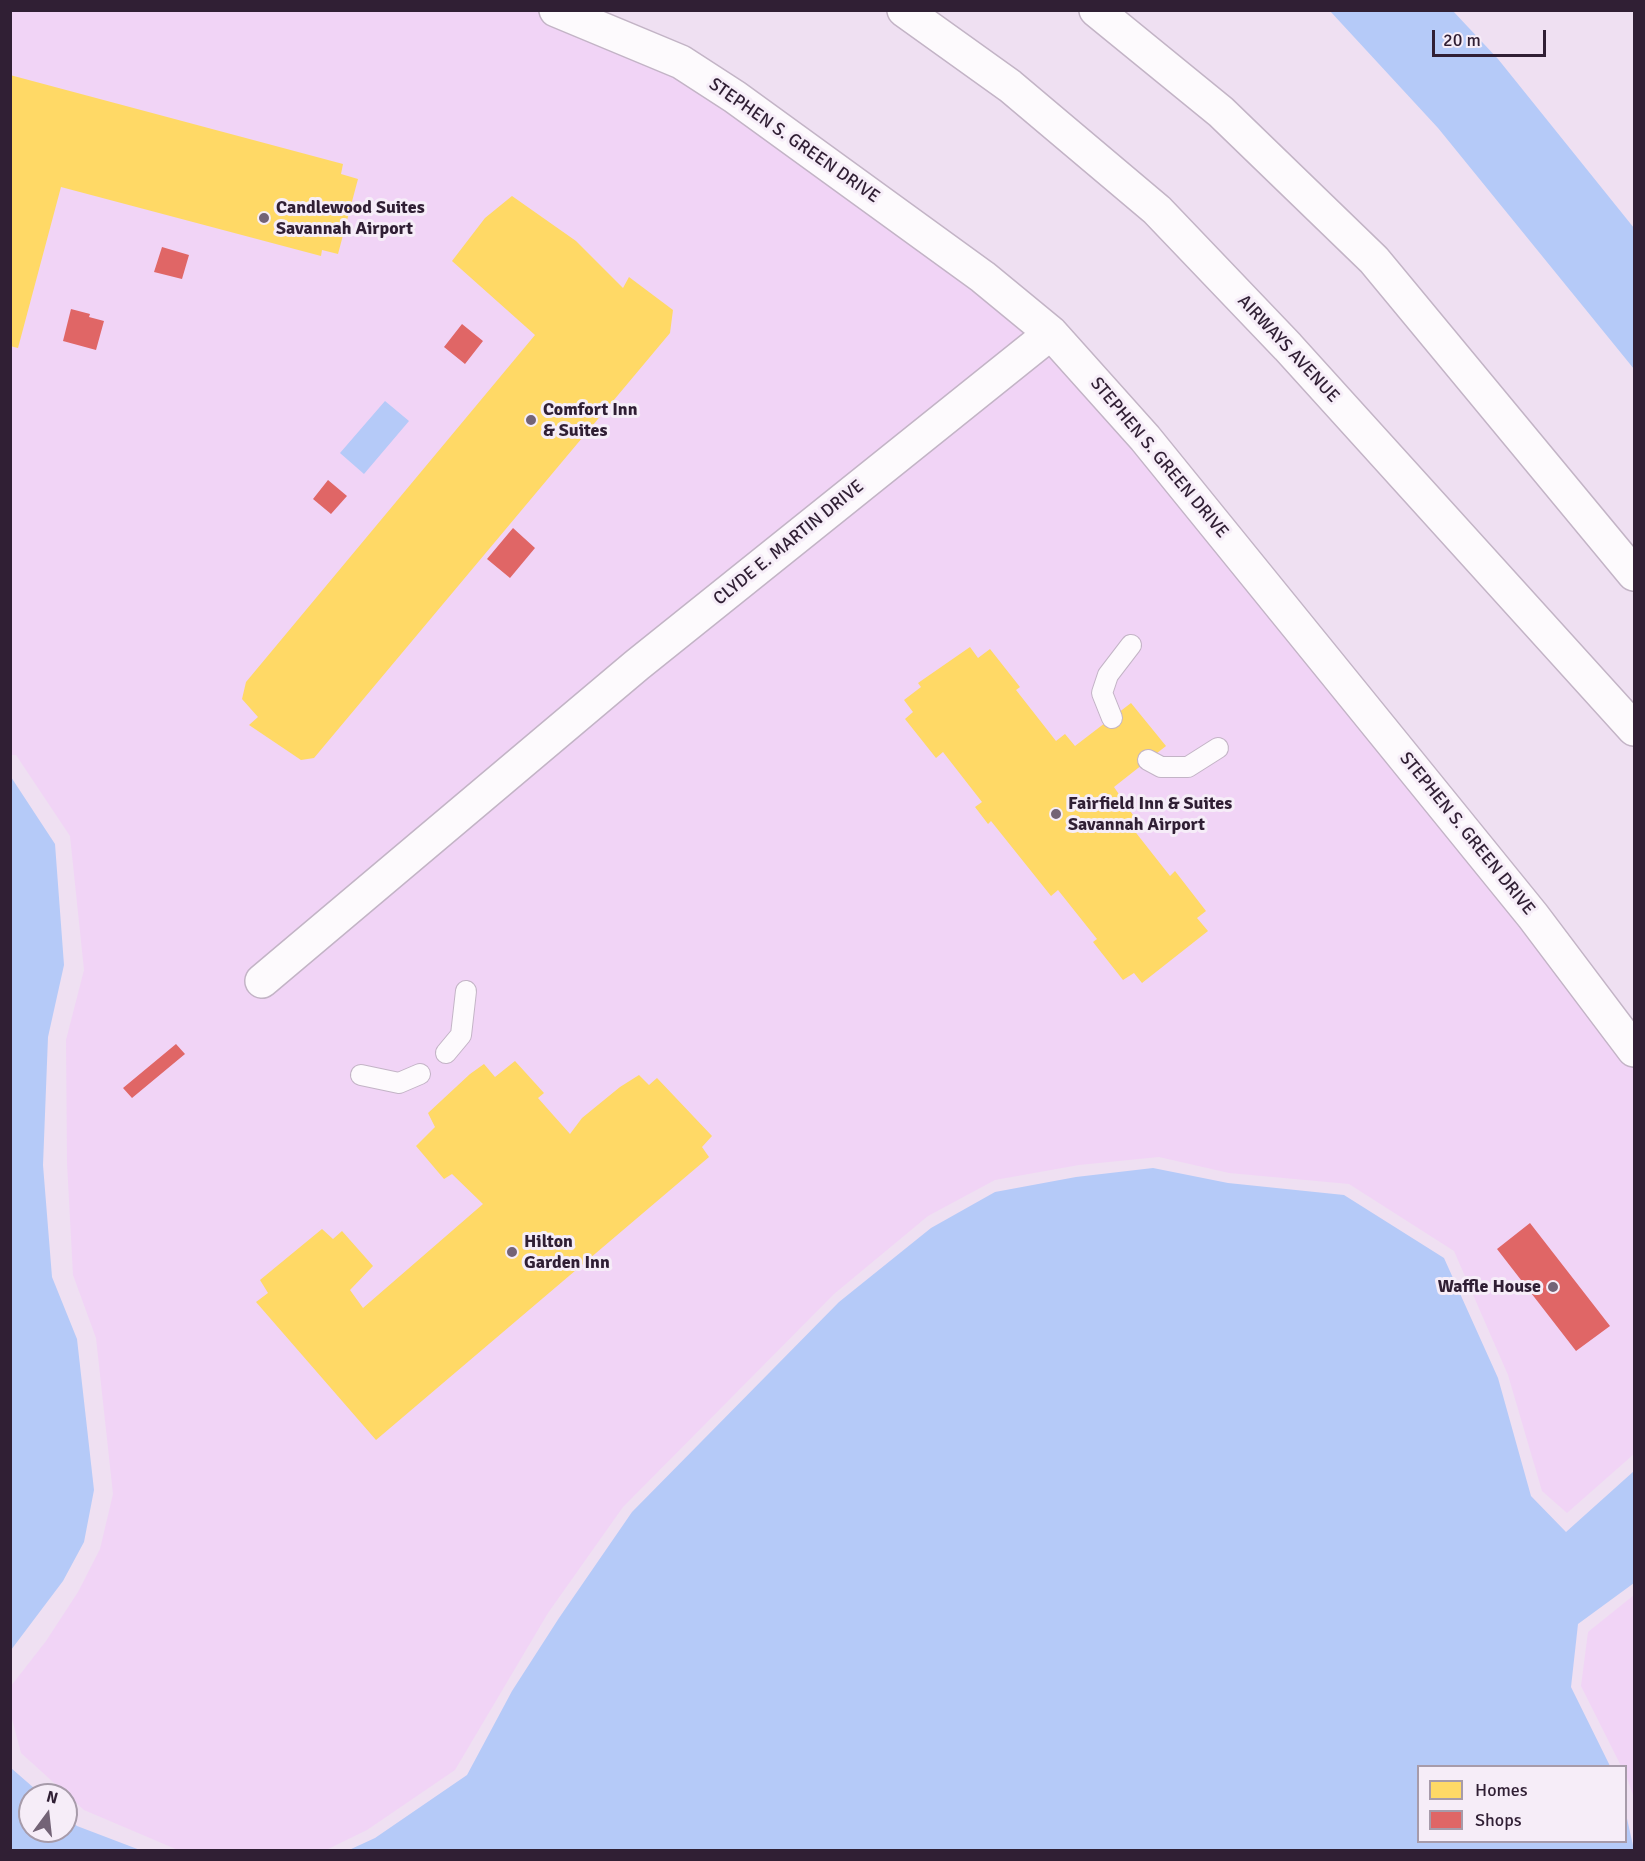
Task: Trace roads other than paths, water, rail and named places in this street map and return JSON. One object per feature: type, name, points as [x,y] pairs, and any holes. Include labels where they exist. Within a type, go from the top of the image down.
[{"type":"street","name":"STEPHEN S. GREEN DRIVE","points":[[556,10],[681,62],[735,97],[973,270],[1051,333],[1145,438],[1518,897],[1635,1050]]},
{"type":"street","name":"AIRWAYS AVENUE","points":[[904,10],[1010,86],[1158,210],[1288,347],[1635,729]]},
{"type":"street","points":[[1096,10],[1221,112],[1374,260],[1635,574]]},
{"type":"street","name":"CLYDE E. MARTIN DRIVE","points":[[262,981],[637,665],[1051,333]]},
{"type":"lane","points":[[1112,718],[1102,693],[1108,675],[1131,645]]},
{"type":"lane","points":[[1148,760],[1161,767],[1188,767],[1218,748]]},
{"type":"lane","points":[[446,1053],[461,1035],[466,991]]},
{"type":"lane","points":[[361,1075],[399,1083],[420,1074]]},
{"type":"water","points":[[1330,11],[1453,11],[1498,59],[1634,228],[1634,369],[1438,128]]},
{"type":"water","points":[[385,401],[409,421],[364,474],[340,453]]},
{"type":"water","points":[[11,777],[55,844],[64,965],[48,1037],[43,1165],[52,1277],[77,1339],[94,1490],[84,1542],[63,1581],[11,1650]]},
{"type":"water","points":[[1153,1168],[1228,1183],[1344,1195],[1444,1258],[1498,1378],[1531,1496],[1566,1532],[1634,1471],[1634,1583],[1578,1624],[1571,1687],[1610,1765],[1417,1765],[1417,1843],[1627,1843],[1627,1818],[1634,1850],[349,1850],[375,1838],[467,1775],[512,1691],[632,1512],[839,1302],[931,1228],[995,1192],[1076,1177]]},
{"type":"water","points":[[11,1768],[28,1783],[18,1783],[18,1843],[78,1843],[78,1826],[140,1850],[11,1850]]},
{"type":"place","name":"Candlewood Suites Savannah Airport","points":[[264,218]]},
{"type":"place","name":"Comfort Inn & Suites","points":[[531,420]]},
{"type":"place","name":"Fairfield Inn & Suites Savannah Airport","points":[[1056,814]]},
{"type":"place","name":"Hilton Garden Inn","points":[[512,1252]]},
{"type":"place","name":"Waffle House","points":[[1553,1287]]}]
